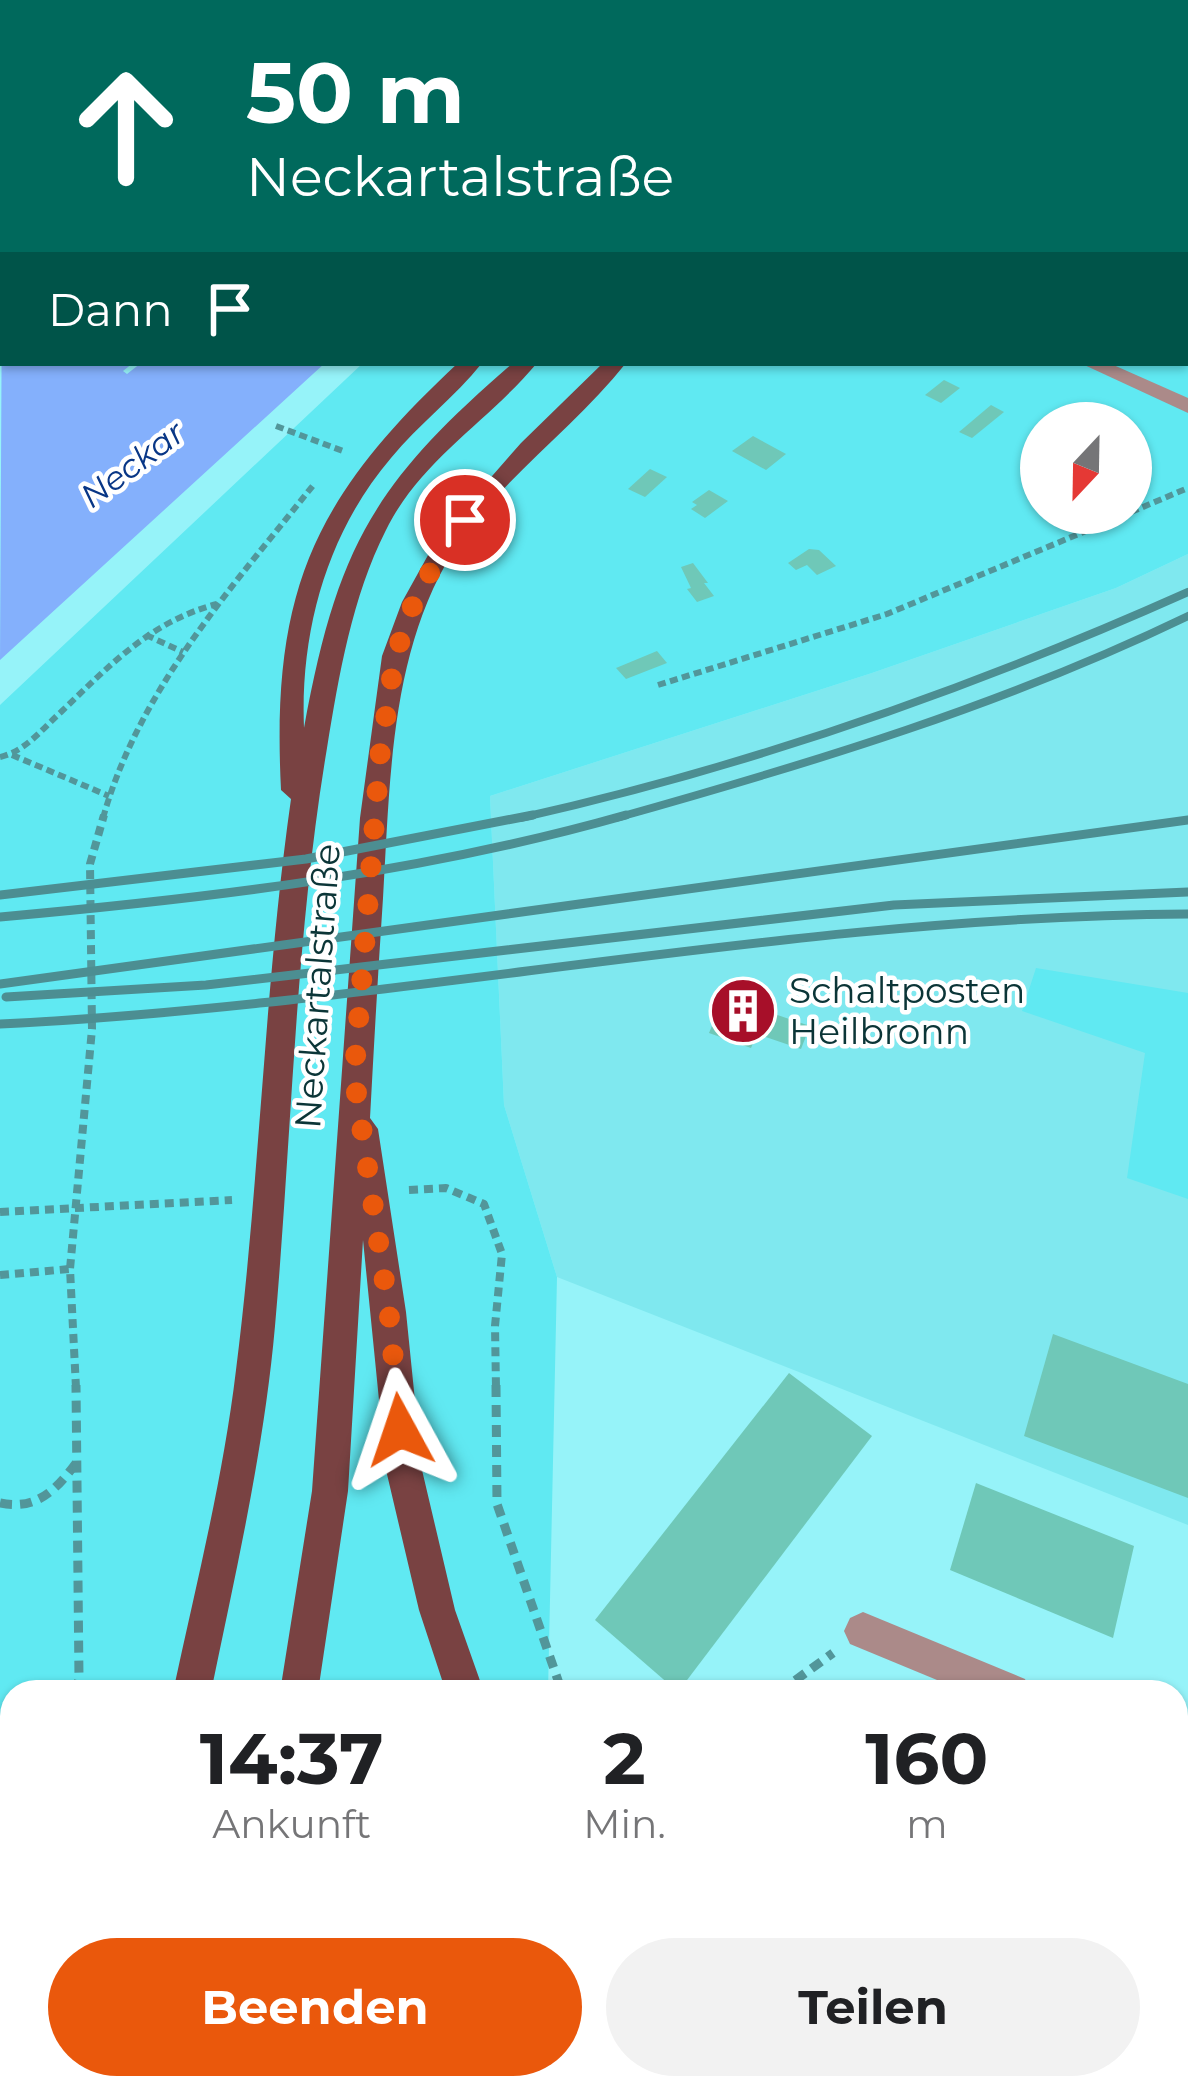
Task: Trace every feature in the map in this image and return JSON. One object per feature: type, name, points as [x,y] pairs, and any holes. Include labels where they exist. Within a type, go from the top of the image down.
[{"type":"main road","name":"Neckartalstraße","points":[[297,826],[287,717],[302,610],[319,549],[350,490],[416,412],[468,366]]},
{"type":"main road","name":"Neckartalstraße","points":[[194,1680],[241,1453],[258,1331],[297,826],[333,646],[363,557],[388,506],[454,427],[523,366]]},
{"type":"main road","name":"Neckartalstraße","points":[[300,1680],[330,1491],[354,1076],[380,755],[395,656],[414,602],[445,545],[485,495],[612,366]]},
{"type":"main road","points":[[354,1076],[389,1312],[404,1469],[436,1610],[461,1680]]},
{"type":"street","points":[[1098,366],[1188,406]]},
{"type":"street","points":[[863,1631],[983,1680]]},
{"type":"path","points":[[276,426],[344,451]]},
{"type":"path","points":[[1152,504],[1188,488]]},
{"type":"path","points":[[658,685],[887,614],[1079,534]]},
{"type":"path","points":[[12,755],[145,634],[190,609],[219,604],[145,710],[109,796],[90,864],[92,1029],[70,1269],[80,1458],[79,1680]]},
{"type":"path","points":[[145,634],[182,652]]},
{"type":"path","points":[[0,757],[12,755],[109,796]]},
{"type":"path","points":[[446,1188],[484,1204],[502,1254],[495,1326],[497,1504],[558,1680]]},
{"type":"path","points":[[0,1274],[70,1269]]},
{"type":"path","points":[[0,1503],[32,1506],[58,1489],[80,1458]]},
{"type":"path","points":[[796,1680],[863,1631]]},
{"type":"shaded area","points":[[360,366],[1188,366],[1188,554],[1116,588],[872,673],[490,796],[504,1105],[557,1277],[548,1680],[0,1680],[0,705]]},
{"type":"shaded area","points":[[1188,554],[1188,1525],[557,1277],[504,1105],[490,796],[872,673],[1116,588]]},
{"type":"shaded area","points":[[1036,968],[1188,993],[1188,1199],[1127,1178],[1145,1053],[1022,1011]]},
{"type":"water","name":"Neckar","points":[[2,366],[129,366],[123,371],[127,374],[137,366],[322,366],[0,660]]},
{"type":"building","points":[[944,380],[960,388],[941,403],[925,395]]},
{"type":"building","points":[[991,405],[1004,412],[972,438],[959,432]]},
{"type":"building","points":[[753,436],[786,454],[766,470],[732,451]]},
{"type":"building","points":[[650,469],[667,477],[645,497],[628,489]]},
{"type":"building","points":[[709,490],[728,501],[705,518],[691,509],[697,505],[692,502]]},
{"type":"building","points":[[809,549],[819,550],[836,566],[817,575],[807,565],[796,570],[788,563]]},
{"type":"building","points":[[693,563],[714,596],[697,602],[687,589],[691,588],[681,567]]},
{"type":"building","points":[[657,651],[667,663],[626,679],[616,668]]},
{"type":"building","name":"Schaltposten Heilbronn","points":[[724,997],[810,1026],[801,1049],[757,1034],[751,1048],[709,1033]]},
{"type":"building","points":[[1053,1334],[1188,1384],[1188,1498],[1024,1436]]},
{"type":"building","points":[[789,1373],[872,1436],[687,1680],[664,1680],[595,1620]]},
{"type":"building","points":[[976,1483],[1134,1546],[1113,1638],[950,1570]]},
{"type":"railway","points":[[530,816],[692,774],[860,722],[1025,661],[1188,592]]},
{"type":"railway","points":[[616,818],[978,705],[1188,616]]},
{"type":"railway","points":[[0,917],[316,881],[472,853],[626,815]]},
{"type":"railway","points":[[0,895],[306,859],[530,816]]},
{"type":"railway","points":[[520,818],[530,816]]},
{"type":"railway","points":[[0,984],[1188,820]]},
{"type":"railway","points":[[6,997],[206,985],[894,905],[1188,892]]},
{"type":"railway","points":[[0,1024],[297,999],[890,929],[1188,914]]},
{"type":"place","name":"Schaltposten Heilbronn","points":[[743,1011]]},
{"type":"route","points":[[400,1430],[389,1312],[354,1076],[380,755],[395,656],[414,602],[445,545],[465,520]]}]
